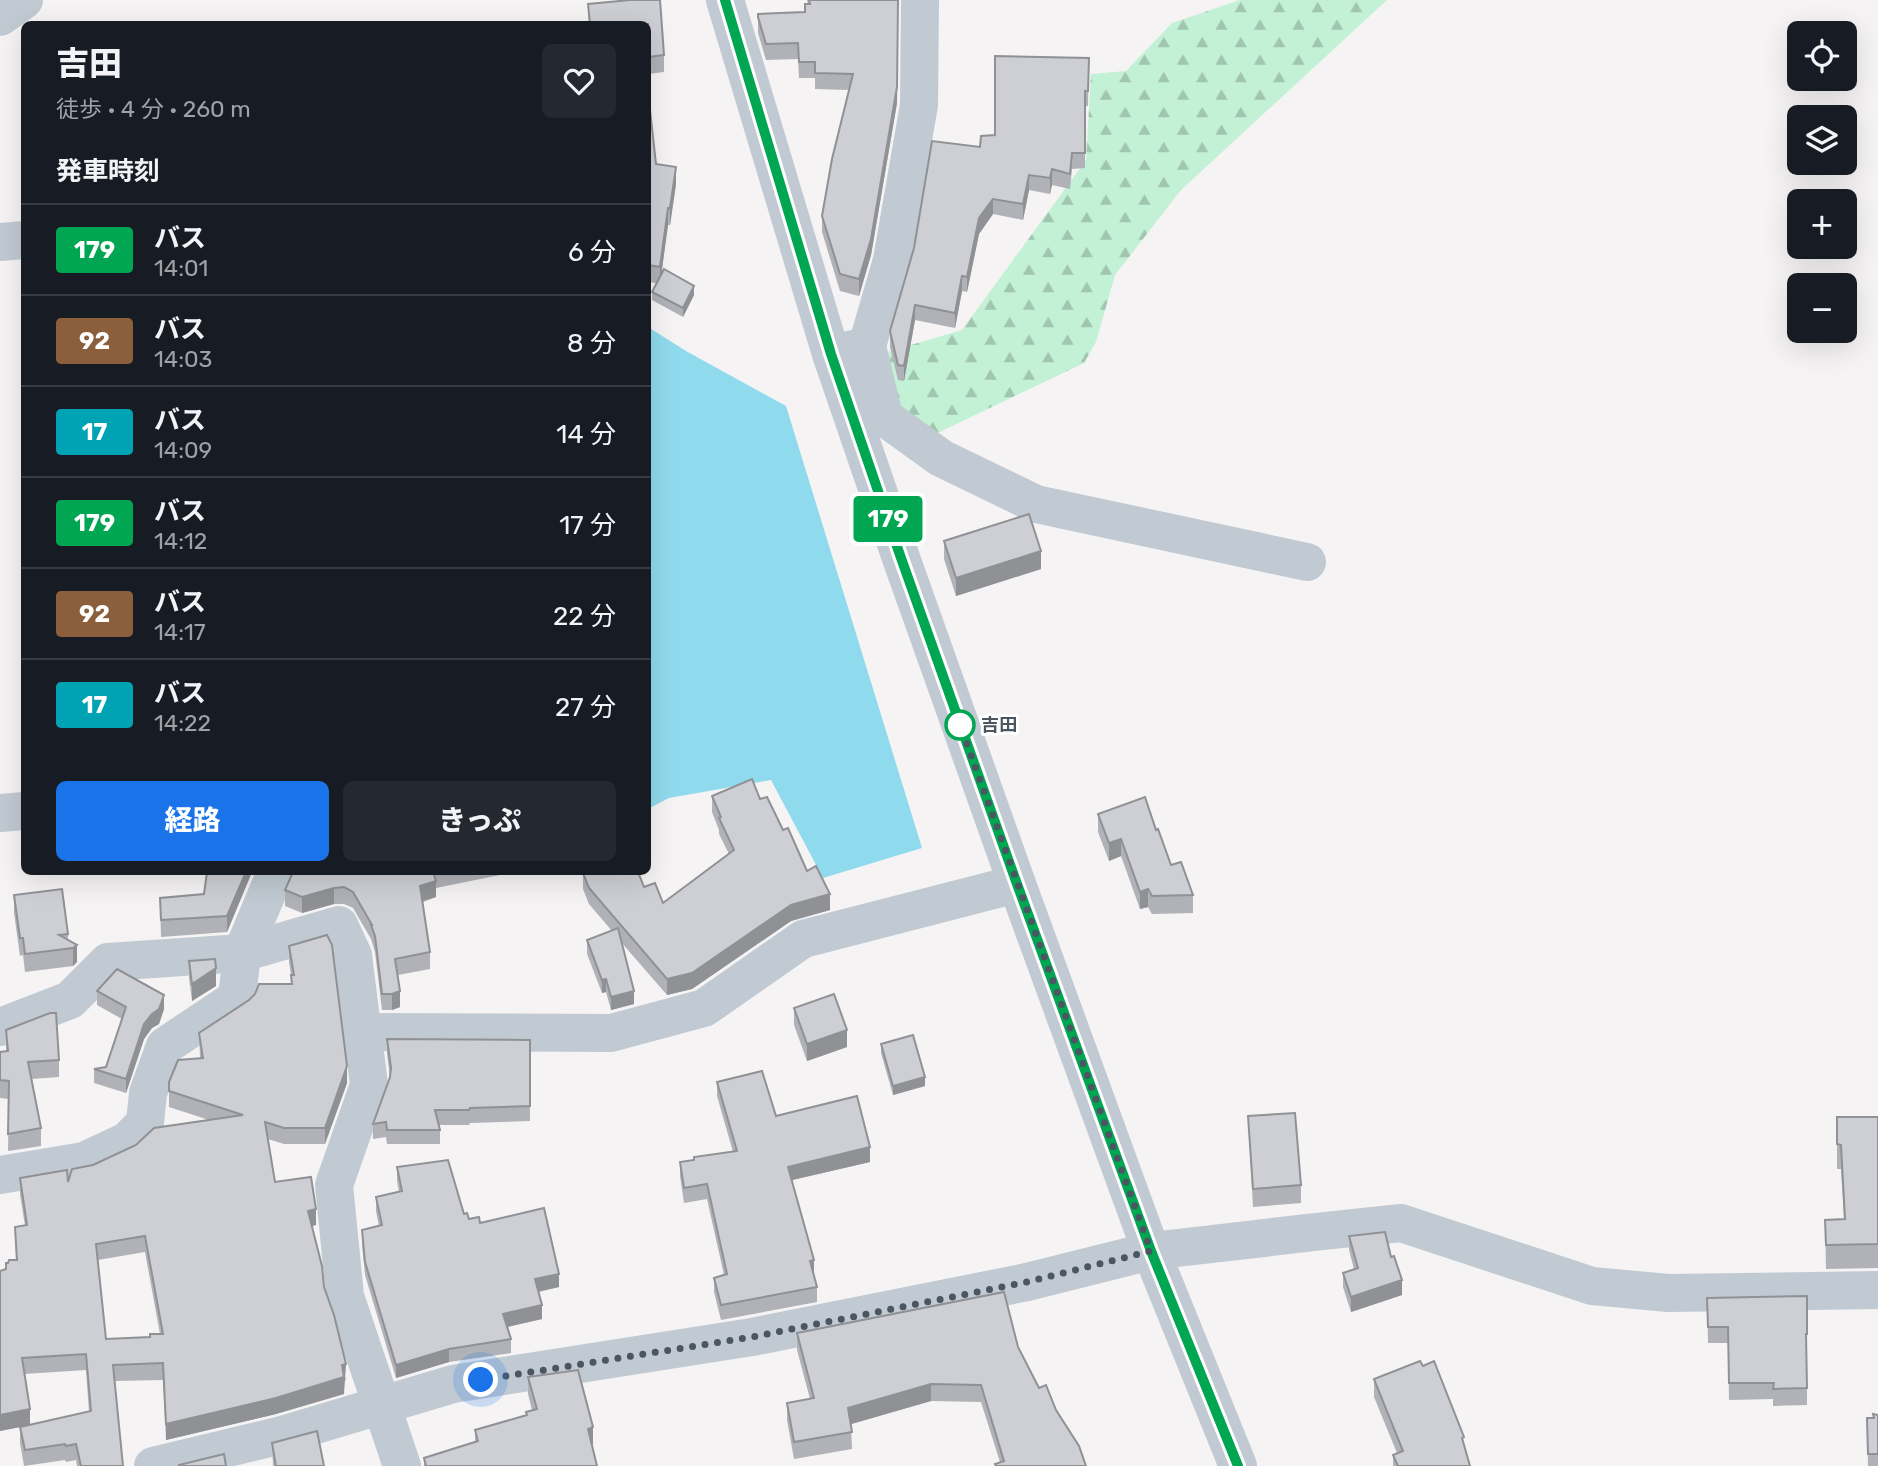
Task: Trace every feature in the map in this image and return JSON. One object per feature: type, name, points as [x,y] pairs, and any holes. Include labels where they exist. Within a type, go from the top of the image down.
[{"type":"street","points":[[0,17],[24,0]]},
{"type":"street","points":[[725,0],[849,350],[901,558],[1151,1251],[1238,1466]]},
{"type":"street","points":[[849,350],[891,260],[919,104],[920,0]]},
{"type":"street","points":[[0,242],[21,240]]},
{"type":"street","points":[[849,350],[884,417],[941,458],[1037,504],[1307,562]]},
{"type":"street","points":[[0,813],[21,811]]},
{"type":"street","points":[[0,1175],[84,1161],[127,1141],[145,1123],[148,1093],[165,1046],[237,998],[242,953],[275,875]]},
{"type":"street","points":[[363,1032],[611,1033],[704,1008],[803,939],[1017,884]]},
{"type":"street","points":[[0,1027],[70,1000],[108,962],[242,953],[339,925],[353,955],[369,1085],[334,1185],[345,1296],[402,1466]]},
{"type":"street","points":[[153,1466],[282,1435],[453,1384],[752,1337],[1027,1282],[1151,1251],[1401,1223],[1592,1286],[1669,1293],[1878,1290]]},
{"type":"green space","points":[[1240,0],[1387,0],[1181,190],[1115,275],[1096,342],[1084,363],[927,438],[899,414],[877,355],[962,330],[1086,160],[1091,74],[1126,71],[1172,23]]},
{"type":"water","points":[[651,329],[786,406],[922,848],[823,878],[771,780],[669,798],[651,807]]},
{"type":"building","points":[[660,0],[664,55],[651,57],[651,21],[590,21],[588,4]]},
{"type":"building","points":[[809,0],[898,0],[897,87],[871,239],[859,279],[840,274],[822,216],[832,159],[853,74],[815,73],[815,62],[799,62],[798,43],[766,44],[758,17],[758,14],[805,12],[805,4],[810,4]]},
{"type":"building","points":[[995,56],[1089,58],[1088,91],[1085,91],[1085,153],[1072,153],[1070,174],[1052,169],[1050,178],[1029,175],[1023,204],[993,199],[979,218],[967,277],[962,276],[955,313],[915,305],[904,366],[898,365],[890,331],[914,248],[932,141],[980,147],[981,136],[995,135]]},
{"type":"building","points":[[651,119],[656,164],[676,167],[660,267],[651,266]]},
{"type":"building","points":[[664,269],[694,286],[683,308],[652,292]]},
{"type":"building","points":[[1029,514],[1041,551],[956,578],[944,541]]},
{"type":"building","points":[[752,779],[760,799],[767,797],[783,830],[788,828],[807,871],[816,866],[830,894],[791,905],[692,973],[667,979],[589,888],[584,875],[639,875],[644,887],[655,883],[663,903],[734,850],[712,796]]},
{"type":"building","points":[[1145,797],[1171,865],[1181,862],[1193,895],[1152,896],[1148,889],[1140,892],[1121,839],[1109,843],[1098,814]]},
{"type":"building","points":[[207,875],[245,875],[227,916],[161,920],[160,898],[204,894]]},
{"type":"building","points":[[292,875],[434,875],[436,881],[420,886],[430,952],[395,959],[400,991],[382,994],[372,925],[353,892],[344,887],[302,897],[285,890]]},
{"type":"building","points":[[62,889],[68,934],[59,935],[77,945],[73,948],[25,954],[14,895]]},
{"type":"building","points":[[618,928],[634,991],[611,997],[606,979],[602,980],[587,940]]},
{"type":"building","points":[[327,935],[332,945],[347,1066],[325,1128],[284,1128],[265,1122],[275,1182],[311,1177],[316,1209],[308,1211],[322,1266],[324,1287],[346,1364],[342,1365],[344,1377],[276,1398],[166,1424],[163,1363],[113,1365],[123,1466],[81,1466],[76,1444],[25,1450],[20,1427],[91,1411],[86,1354],[22,1358],[30,1409],[0,1415],[0,1271],[6,1269],[9,1260],[17,1260],[15,1227],[27,1225],[20,1178],[67,1170],[68,1182],[72,1169],[93,1165],[136,1145],[154,1128],[243,1115],[169,1091],[169,1082],[178,1060],[203,1058],[199,1033],[249,1000],[259,984],[292,984],[291,975],[294,975],[289,946]],"holes":[[[145,1236],[163,1334],[106,1339],[96,1244]]]},
{"type":"building","points":[[215,959],[216,968],[192,984],[189,961]]},
{"type":"building","points":[[117,969],[164,995],[159,1009],[144,1024],[126,1079],[94,1069],[106,1067],[126,1007],[97,991]]},
{"type":"building","points":[[834,994],[847,1030],[807,1044],[794,1008]]},
{"type":"building","points":[[56,1013],[59,1060],[28,1062],[41,1128],[8,1134],[9,1081],[0,1080],[0,1052],[8,1051],[6,1030]]},
{"type":"building","points":[[913,1035],[925,1077],[893,1086],[881,1044]]},
{"type":"building","points":[[387,1039],[530,1040],[530,1106],[435,1110],[440,1130],[387,1130],[386,1122],[373,1124],[390,1077]]},
{"type":"building","points":[[762,1071],[776,1116],[857,1096],[870,1147],[788,1167],[814,1260],[810,1261],[817,1287],[721,1305],[714,1278],[727,1274],[707,1184],[684,1188],[680,1162],[694,1160],[694,1157],[737,1151],[717,1082]]},
{"type":"building","points":[[1295,1113],[1301,1185],[1253,1189],[1248,1116]]},
{"type":"building","points":[[1837,1117],[1878,1117],[1878,1244],[1826,1245],[1825,1220],[1845,1219],[1841,1145],[1837,1144]]},
{"type":"building","points":[[448,1160],[464,1214],[467,1213],[469,1219],[479,1217],[480,1223],[544,1208],[559,1274],[535,1279],[542,1305],[503,1314],[511,1339],[449,1349],[396,1365],[365,1262],[362,1230],[382,1225],[376,1197],[402,1191],[397,1167]]},
{"type":"building","points":[[1385,1232],[1391,1257],[1394,1256],[1402,1280],[1351,1297],[1343,1273],[1358,1268],[1349,1236]]},
{"type":"building","points":[[1004,1292],[1018,1347],[1039,1388],[1046,1385],[1056,1410],[1079,1446],[1086,1466],[996,1466],[995,1464],[1004,1461],[981,1385],[931,1384],[848,1408],[852,1432],[794,1442],[787,1403],[814,1398],[797,1333]]},
{"type":"building","points":[[1807,1296],[1807,1388],[1773,1389],[1774,1383],[1729,1383],[1728,1327],[1708,1327],[1707,1298]]},
{"type":"building","points":[[1420,1361],[1423,1366],[1434,1361],[1464,1437],[1462,1438],[1470,1466],[1398,1466],[1393,1455],[1403,1451],[1374,1379]]},
{"type":"building","points":[[578,1370],[593,1427],[588,1429],[597,1466],[426,1466],[424,1458],[478,1441],[475,1430],[527,1415],[526,1412],[537,1409],[528,1377]]},
{"type":"building","points":[[1873,1414],[1878,1415],[1878,1454],[1868,1454],[1867,1418],[1874,1418]]},
{"type":"building","points":[[317,1431],[324,1466],[276,1466],[272,1443]]},
{"type":"building","points":[[224,1454],[226,1466],[179,1466],[179,1465]]},
{"type":"bus line","name":"179","points":[[725,0],[831,354],[901,558],[1151,1251],[1238,1466]]},
{"type":"place","name":"吉田","points":[[960,725]]},
{"type":"route","points":[[481,1380],[752,1337],[1027,1282],[1151,1251],[960,725]]}]
